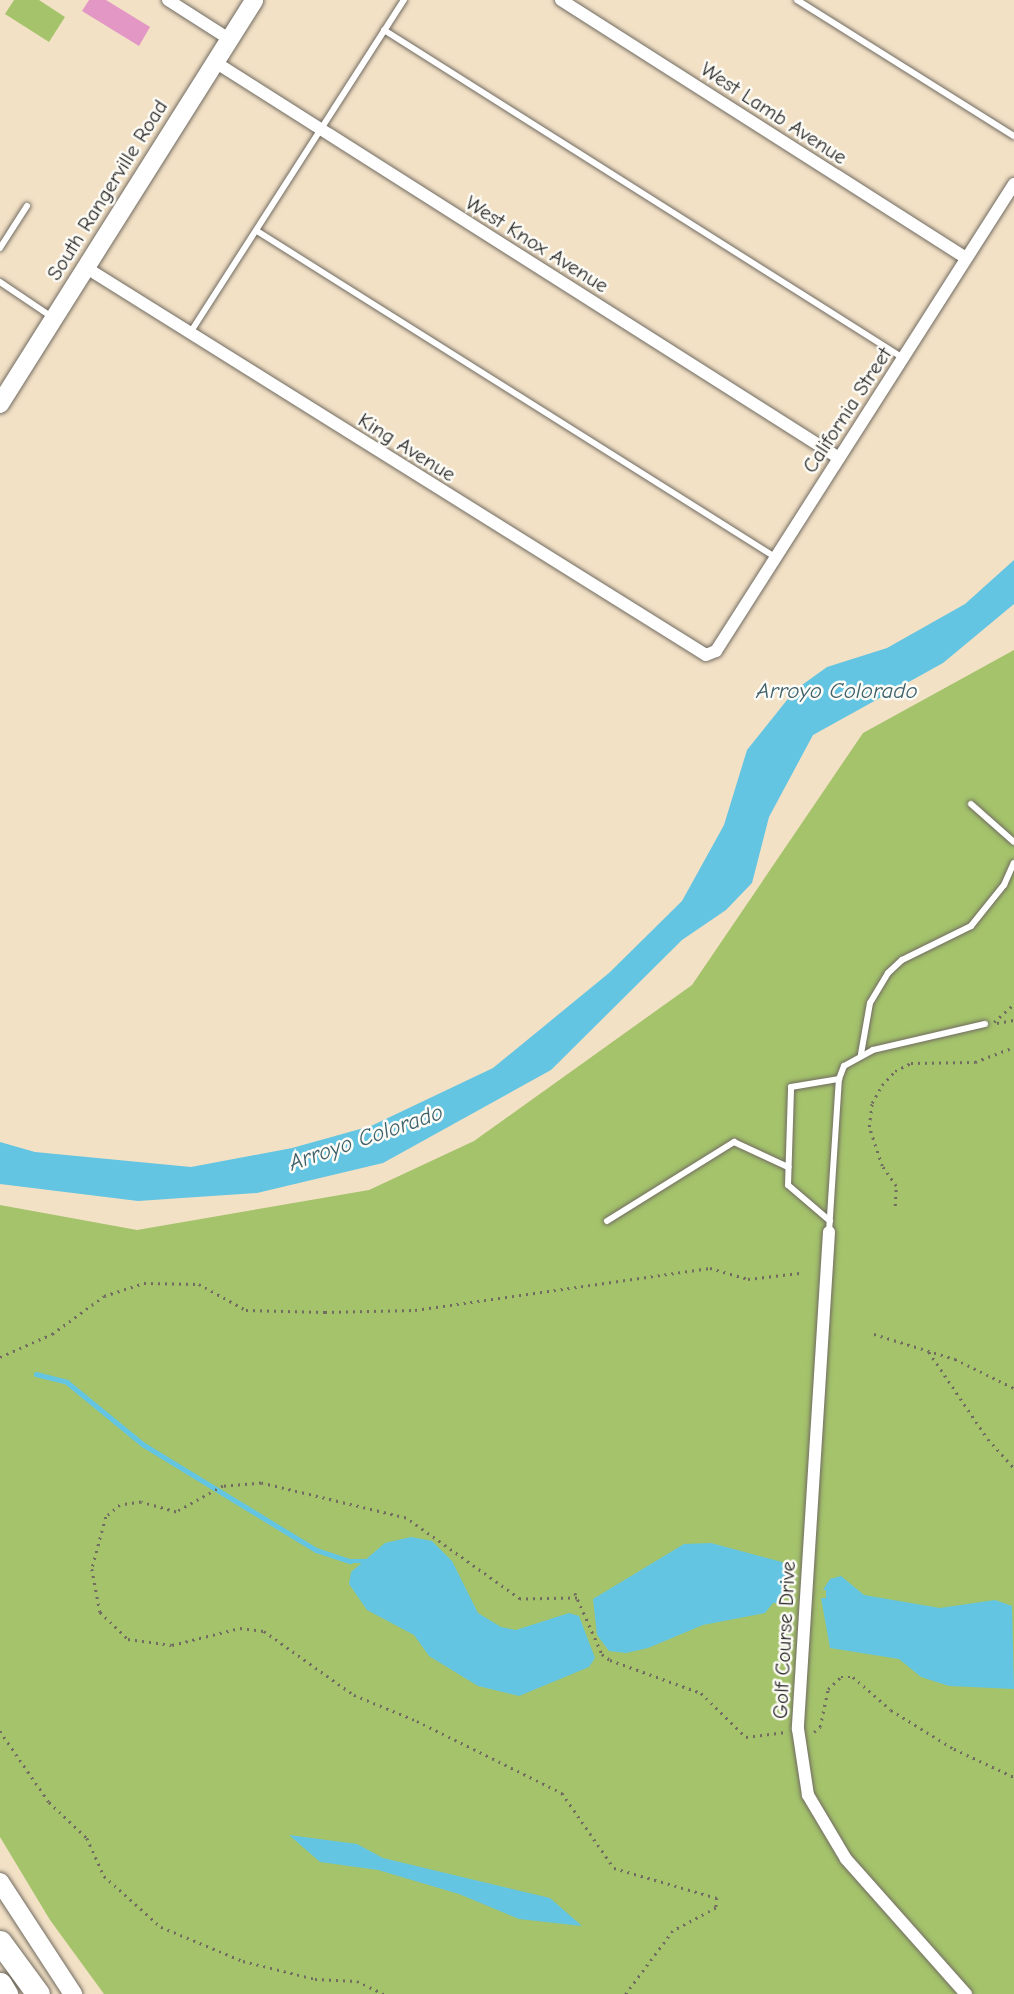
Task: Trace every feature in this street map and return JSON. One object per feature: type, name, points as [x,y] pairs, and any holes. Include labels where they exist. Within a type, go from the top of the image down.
[{"type":"highway","points":[[0,1942],[38,1994]]},
{"type":"highway","points":[[0,1984],[6,1994]]},
{"type":"main road","name":"South Rangerville Road","points":[[0,404],[254,0]]},
{"type":"main road","points":[[0,1882],[73,1994]]},
{"type":"street","points":[[168,0],[229,39]]},
{"type":"street","name":"West Lamb Avenue","points":[[561,0],[966,258]]},
{"type":"street","name":"West Knox Avenue","points":[[215,62],[839,458]]},
{"type":"street","name":"California Street","points":[[710,653],[716,651],[1014,184]]},
{"type":"street","name":"King Avenue","points":[[85,267],[688,648],[710,653]]},
{"type":"street","name":"Golf Course Drive","points":[[829,1227],[798,1732],[808,1795],[846,1859],[966,1994]]},
{"type":"lane","points":[[190,333],[404,0]]},
{"type":"lane","points":[[797,0],[1014,136]]},
{"type":"lane","points":[[384,30],[903,358]]},
{"type":"lane","points":[[0,248],[27,206]]},
{"type":"lane","points":[[257,231],[775,557]]},
{"type":"lane","points":[[0,282],[54,318]]},
{"type":"lane","points":[[971,804],[1014,842]]},
{"type":"lane","points":[[861,1055],[870,1003],[888,973],[901,960],[971,926],[1004,885],[1014,863]]},
{"type":"lane","points":[[829,1227],[839,1079],[844,1066],[861,1055],[916,1037],[988,1024]]},
{"type":"lane","points":[[829,1227],[788,1185],[791,1087],[839,1079]]},
{"type":"lane","points":[[607,1221],[734,1142],[788,1167]]},
{"type":"path","points":[[988,1024],[1014,1004]]},
{"type":"path","points":[[988,1024],[1014,1020]]},
{"type":"path","points":[[895,1206],[896,1186],[882,1166],[869,1126],[872,1103],[883,1085],[911,1063],[975,1062],[1014,1047]]},
{"type":"path","points":[[0,1357],[52,1334],[104,1296],[144,1283],[199,1284],[246,1310],[325,1312],[415,1310],[710,1268],[748,1279],[800,1273]]},
{"type":"path","points":[[874,1334],[955,1359],[1014,1388]]},
{"type":"path","points":[[929,1352],[988,1439],[1014,1468]]},
{"type":"path","points":[[577,1598],[520,1599],[429,1532],[394,1513],[261,1483],[223,1486],[176,1512],[130,1502],[106,1517],[92,1578],[100,1612],[119,1634],[159,1646],[240,1629],[274,1635],[354,1695],[417,1721],[562,1793],[614,1868],[717,1898],[716,1908],[673,1931],[626,1994]]},
{"type":"path","points":[[575,1593],[602,1654],[610,1660],[701,1693],[746,1737],[817,1731],[828,1689],[841,1677],[853,1677],[891,1710],[954,1749],[1014,1777]]},
{"type":"path","points":[[0,1731],[49,1802],[87,1838],[104,1876],[153,1921],[221,1954],[315,1979],[357,1981],[384,1994]]},
{"type":"green space","points":[[14,0],[39,0],[65,17],[49,42],[5,14]]},
{"type":"green space","points":[[1014,650],[1014,1994],[104,1994],[50,1920],[0,1837],[0,1205],[137,1230],[369,1190],[474,1141],[692,985],[863,733]]},
{"type":"water","name":"Arroyo Colorado","points":[[1014,560],[1014,604],[943,663],[813,735],[769,817],[752,883],[726,910],[682,940],[551,1070],[383,1163],[257,1193],[138,1201],[0,1184],[0,1142],[35,1152],[191,1167],[292,1148],[371,1126],[493,1068],[609,973],[682,901],[724,825],[747,750],[795,690],[827,667],[887,648],[965,604]]},
{"type":"water","points":[[411,1537],[432,1541],[452,1561],[478,1613],[501,1627],[516,1630],[569,1613],[579,1616],[595,1658],[589,1667],[519,1696],[478,1686],[429,1656],[414,1635],[367,1610],[349,1584],[351,1572],[385,1543]]},
{"type":"water","points":[[711,1543],[782,1562],[791,1577],[782,1603],[773,1603],[765,1613],[703,1625],[648,1648],[626,1653],[609,1651],[597,1635],[593,1599],[684,1544]]},
{"type":"water","points":[[841,1576],[864,1595],[940,1608],[995,1600],[1012,1606],[1014,1689],[949,1686],[921,1677],[899,1659],[830,1648],[821,1598],[826,1598],[826,1590],[823,1590],[830,1579]]},
{"type":"water","points":[[289,1835],[357,1844],[383,1858],[550,1898],[582,1926],[519,1919],[459,1894],[378,1870],[320,1862]]},
{"type":"building","points":[[89,0],[106,0],[150,27],[139,46],[82,11]]},
{"type":"waterway","points":[[36,1374],[67,1382],[144,1445],[316,1550],[350,1561],[367,1561]]}]
